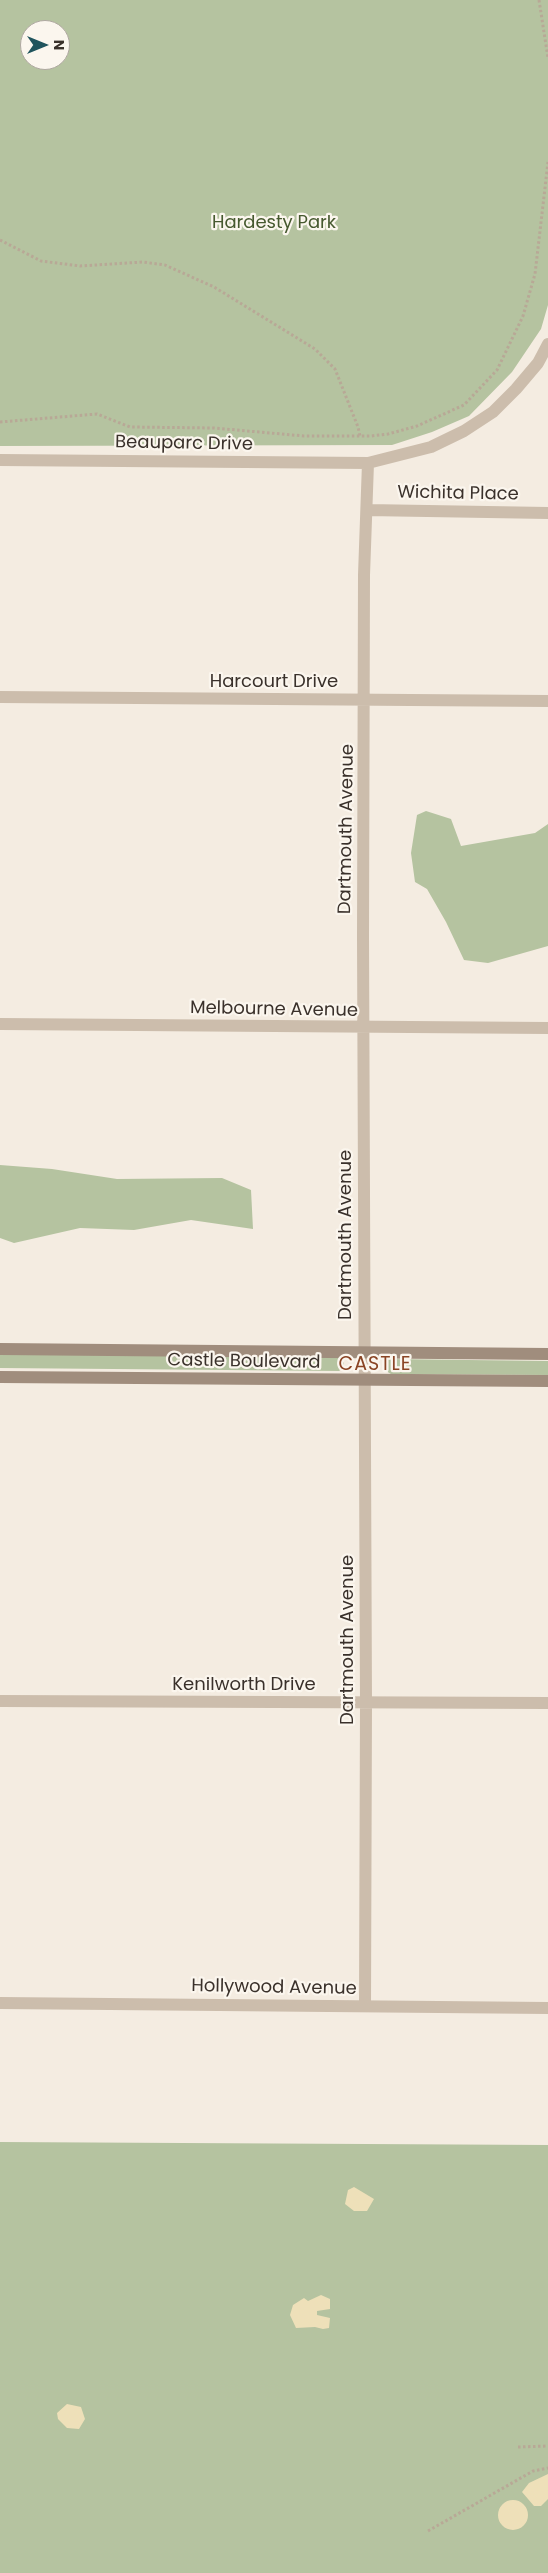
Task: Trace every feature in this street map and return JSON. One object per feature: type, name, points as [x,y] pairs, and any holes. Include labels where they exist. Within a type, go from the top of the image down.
[{"type":"street","name":"Beauparc Drive","points":[[0,460],[368,463],[431,447],[471,426],[492,412],[516,389],[538,363],[548,344]]},
{"type":"street","name":"Dartmouth Avenue","points":[[365,2006],[366,1703],[363,1029],[366,700],[364,575],[368,463]]},
{"type":"street","name":"Wichita Place","points":[[367,510],[548,513]]},
{"type":"street","name":"Harcourt Drive","points":[[0,697],[548,701]]},
{"type":"street","name":"Melbourne Avenue","points":[[0,1024],[363,1029],[548,1028]]},
{"type":"street","name":"Castle Boulevard","points":[[0,1349],[548,1354]]},
{"type":"street","name":"Castle Boulevard","points":[[0,1377],[548,1381]]},
{"type":"street","name":"Kenilworth Drive","points":[[0,1701],[548,1703]]},
{"type":"street","name":"Hollywood Avenue","points":[[0,2003],[548,2008]]},
{"type":"path","points":[[539,0],[548,58]]},
{"type":"path","points":[[0,422],[97,414],[130,427],[214,428],[304,436],[360,436],[388,434],[416,426],[464,405],[497,370],[523,316],[535,274],[548,162]]},
{"type":"path","points":[[0,240],[21,253],[41,261],[80,266],[142,262],[165,265],[214,287],[315,349],[334,369],[360,436]]},
{"type":"path","points":[[518,2447],[548,2446]]},
{"type":"path","points":[[428,2531],[533,2471],[548,2468]]},
{"type":"green space","name":"Hardesty Park","points":[[0,0],[548,0],[548,305],[541,329],[512,372],[469,416],[432,432],[392,445],[0,446]]},
{"type":"green space","points":[[426,811],[451,819],[461,846],[535,833],[548,824],[548,946],[488,963],[464,960],[446,922],[427,889],[415,882],[411,853],[417,815]]},
{"type":"green space","points":[[0,1165],[52,1169],[117,1179],[222,1178],[251,1190],[253,1229],[191,1220],[134,1230],[80,1228],[14,1243],[0,1238]]},
{"type":"green space","points":[[0,1354],[339,1357],[344,1363],[339,1371],[0,1368]]},
{"type":"green space","points":[[389,1359],[548,1361],[548,1375],[391,1374],[386,1371],[384,1365],[385,1361]]},
{"type":"green space","points":[[0,2142],[548,2145],[548,2573],[0,2573]]},
{"type":"sand","points":[[354,2187],[374,2199],[367,2211],[354,2211],[345,2204],[348,2190]]},
{"type":"sand","points":[[321,2295],[330,2299],[330,2309],[317,2311],[317,2315],[330,2318],[329,2328],[296,2328],[290,2315],[293,2305],[304,2298],[308,2301]]},
{"type":"sand","points":[[67,2404],[81,2407],[85,2419],[79,2429],[67,2428],[58,2419],[57,2413]]},
{"type":"sand","points":[[548,2474],[548,2499],[541,2506],[534,2506],[522,2492],[529,2483]]},
{"type":"sand","points":[[513,2500],[519,2501],[527,2509],[527,2521],[519,2529],[513,2530],[507,2529],[499,2521],[498,2515],[499,2509],[507,2501]]},
{"type":"district","name":"CASTLE","points":[[375,1365]]}]
